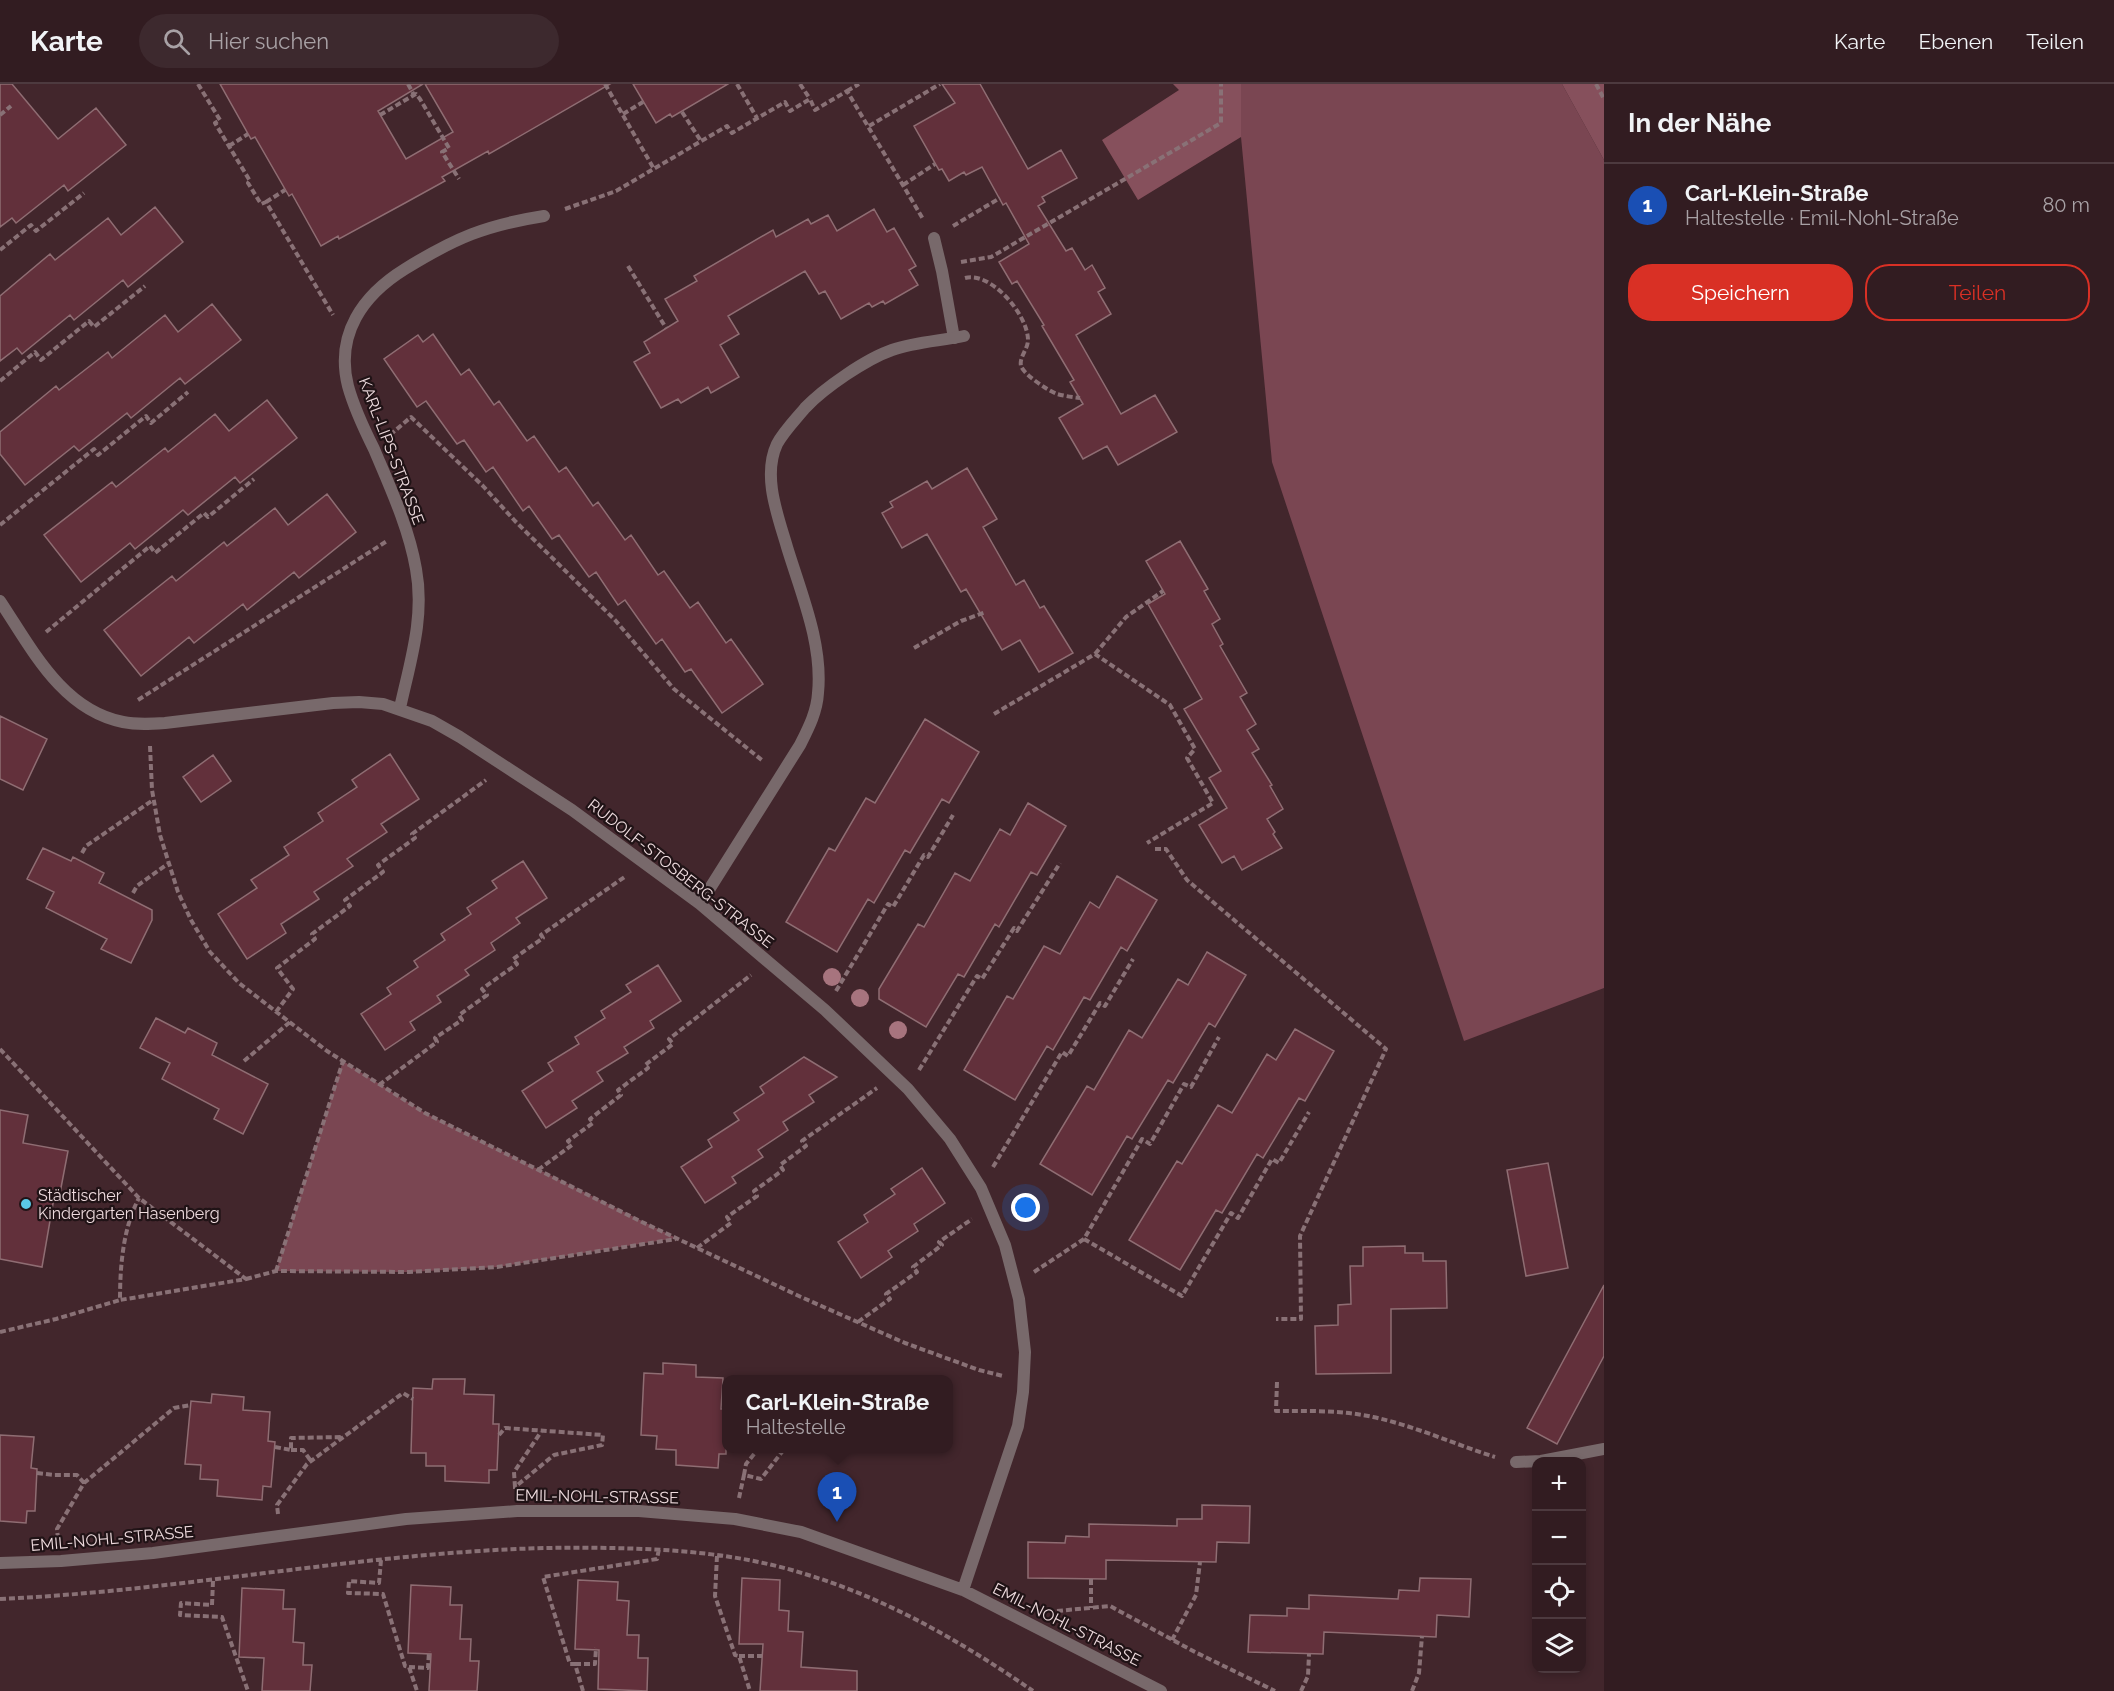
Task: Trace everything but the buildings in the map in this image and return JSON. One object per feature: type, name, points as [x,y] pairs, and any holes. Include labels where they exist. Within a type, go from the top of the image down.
[{"type":"street","name":"KARL-LIPS-STRASSE","points":[[400,708],[420,610],[416,568],[405,530],[351,396],[345,364],[347,340],[353,323],[363,306],[378,288],[398,273],[459,238],[502,224],[544,216]]},
{"type":"street","points":[[700,904],[800,745],[818,697],[819,680],[812,633],[775,508],[772,466],[777,445],[792,422],[815,398],[859,368],[890,351],[959,337],[934,238]]},
{"type":"street","name":"RUDOLF-STOSBERG-STRASSE","points":[[0,601],[47,672],[61,688],[83,705],[123,722],[150,724],[342,702],[376,703],[400,708],[439,725],[572,810],[700,904],[825,1010],[908,1089],[950,1139],[981,1188],[1009,1257],[1016,1284],[1024,1337],[1022,1407],[1015,1437],[963,1590]]},
{"type":"street","points":[[1516,1462],[1541,1461],[1604,1449]]},
{"type":"street","name":"EMIL-NOHL-STRASSE","points":[[0,1563],[61,1561],[153,1553],[406,1519],[517,1510],[628,1510],[735,1519],[801,1532],[963,1590],[1161,1691]]},
{"type":"path","points":[[408,84],[414,95],[416,94],[420,99],[449,148],[442,152],[459,179]]},
{"type":"path","points":[[605,84],[654,169]]},
{"type":"path","points":[[737,84],[758,118]]},
{"type":"path","points":[[801,84],[815,110],[859,84]]},
{"type":"path","points":[[868,126],[940,84]]},
{"type":"path","points":[[939,262],[960,262],[991,257],[1221,123],[1221,84]]},
{"type":"path","points":[[1596,84],[1604,99]]},
{"type":"path","points":[[199,85],[220,120],[215,123],[261,204],[285,190]]},
{"type":"path","points":[[847,91],[934,238],[1000,198]]},
{"type":"path","points":[[381,115],[414,95]]},
{"type":"path","points":[[544,216],[616,191],[727,126],[732,133],[785,102],[790,111],[810,99]]},
{"type":"path","points":[[623,114],[643,102]]},
{"type":"path","points":[[0,116],[11,106]]},
{"type":"path","points":[[682,112],[701,141]]},
{"type":"path","points":[[229,146],[248,134]]},
{"type":"path","points":[[903,184],[936,164]]},
{"type":"path","points":[[0,250],[31,225],[36,231],[84,193]]},
{"type":"path","points":[[266,202],[347,340]]},
{"type":"path","points":[[628,266],[666,328]]},
{"type":"path","points":[[945,288],[962,279],[972,277],[987,281],[997,288],[1015,309],[1027,333],[1027,346],[1021,360],[1023,370],[1050,391],[1080,398]]},
{"type":"path","points":[[0,381],[35,352],[41,360],[89,321],[94,327],[145,286]]},
{"type":"path","points":[[0,525],[94,449],[98,455],[146,416],[150,423],[188,392]]},
{"type":"path","points":[[411,417],[483,486],[615,620],[674,689],[781,776]]},
{"type":"path","points":[[30,646],[150,546],[155,553],[204,513],[208,517],[254,479]]},
{"type":"path","points":[[109,718],[405,530]]},
{"type":"path","points":[[994,714],[1095,654],[1126,616],[1163,591]]},
{"type":"path","points":[[914,648],[961,621],[986,612]]},
{"type":"path","points":[[1095,654],[1170,705],[1195,749],[1187,758],[1213,804],[1147,843]]},
{"type":"path","points":[[150,724],[153,800],[160,835],[178,892],[191,920],[210,952],[239,983],[290,1023],[343,1061],[425,1113],[676,1239],[905,1343],[980,1370],[1024,1381]]},
{"type":"path","points":[[276,1012],[293,989],[277,968],[315,939],[312,934],[350,906],[345,900],[383,872],[378,865],[415,838],[412,834],[506,766]]},
{"type":"path","points":[[82,853],[86,846],[153,800]]},
{"type":"path","points":[[825,1010],[888,904],[893,907],[924,855],[928,857],[953,815]]},
{"type":"path","points":[[1155,849],[1166,849],[1187,880],[1386,1048],[1300,1236],[1301,1318],[1276,1319]]},
{"type":"path","points":[[133,893],[137,886],[169,863]]},
{"type":"path","points":[[379,1085],[438,1041],[435,1038],[462,1020],[459,1015],[487,995],[482,989],[517,964],[513,959],[543,938],[541,935],[644,863]]},
{"type":"path","points":[[908,1089],[977,976],[982,979],[1014,928],[1017,931],[1060,863]]},
{"type":"path","points":[[981,1188],[1062,1052],[1068,1056],[1100,1003],[1105,1006],[1132,959]]},
{"type":"path","points":[[538,1170],[572,1145],[568,1141],[593,1123],[590,1119],[621,1095],[618,1090],[648,1068],[645,1065],[673,1044],[669,1039],[768,961]]},
{"type":"path","points":[[244,1061],[290,1023]]},
{"type":"path","points":[[1016,1284],[1084,1239],[1142,1139],[1150,1144],[1184,1084],[1191,1087],[1219,1037]]},
{"type":"path","points":[[0,1049],[139,1198],[246,1279]]},
{"type":"path","points":[[276,1271],[343,1061]]},
{"type":"path","points":[[697,1248],[731,1222],[727,1217],[757,1196],[754,1191],[783,1170],[780,1165],[806,1146],[802,1141],[895,1076]]},
{"type":"path","points":[[1084,1239],[1182,1296],[1231,1214],[1238,1218],[1272,1159],[1279,1163],[1309,1112]]},
{"type":"path","points":[[120,1300],[120,1274],[130,1215],[139,1198]]},
{"type":"path","points":[[858,1322],[890,1299],[886,1294],[917,1272],[913,1267],[942,1245],[939,1242],[989,1207]]},
{"type":"path","points":[[0,1332],[56,1319],[120,1300],[246,1279],[276,1271],[409,1272],[497,1267],[676,1239]]},
{"type":"path","points":[[1277,1382],[1276,1411],[1342,1413],[1372,1417],[1516,1462]]},
{"type":"path","points":[[280,1536],[277,1505],[311,1461],[403,1394],[413,1399]]},
{"type":"path","points":[[61,1561],[57,1529],[84,1483],[174,1408],[190,1405]]},
{"type":"path","points":[[499,1435],[505,1428],[603,1435],[602,1445],[554,1455],[515,1487]]},
{"type":"path","points":[[517,1510],[514,1472],[541,1432]]},
{"type":"path","points":[[291,1450],[291,1438],[344,1437]]},
{"type":"path","points":[[274,1447],[303,1450],[311,1461]]},
{"type":"path","points":[[735,1519],[746,1464],[756,1453]]},
{"type":"path","points":[[744,1475],[761,1479],[782,1453]]},
{"type":"path","points":[[37,1473],[77,1474],[84,1483]]},
{"type":"path","points":[[0,1599],[126,1590],[381,1560],[513,1548],[659,1549],[717,1556],[804,1573],[862,1594],[932,1627],[1033,1691]]},
{"type":"path","points":[[596,1648],[595,1665],[570,1664],[543,1577],[657,1559],[659,1549]]},
{"type":"path","points":[[717,1556],[715,1596],[735,1655],[762,1656]]},
{"type":"path","points":[[381,1560],[379,1583],[349,1581],[348,1593],[383,1594],[405,1666],[428,1668],[429,1651]]},
{"type":"path","points":[[1172,1640],[1196,1595],[1200,1562]]},
{"type":"path","points":[[1091,1579],[1091,1608]]},
{"type":"path","points":[[213,1581],[212,1605],[181,1604],[180,1615],[222,1617],[248,1691]]},
{"type":"path","points":[[1014,1615],[1110,1606],[1172,1640],[1275,1691]]},
{"type":"path","points":[[1412,1691],[1419,1673],[1422,1636]]},
{"type":"path","points":[[1301,1691],[1308,1676],[1309,1654]]},
{"type":"path","points":[[739,1656],[750,1691]]},
{"type":"path","points":[[575,1664],[583,1691]]},
{"type":"path","points":[[409,1667],[417,1691]]},
{"type":"shaded area","points":[[1173,84],[1241,84],[1241,137],[1138,200],[1102,140],[1179,90]]},
{"type":"shaded area","points":[[1241,84],[1562,84],[1604,160],[1604,988],[1464,1041],[1272,462],[1241,137]]},
{"type":"shaded area","points":[[1562,84],[1604,84],[1604,160]]},
{"type":"shaded area","points":[[343,1061],[425,1113],[676,1238],[497,1267],[409,1272],[276,1271]]},
{"type":"place","name":"Städtischer Kindergarten Hasenberg","points":[[26,1204]]},
{"type":"place","name":"Carl-Klein-Straße","points":[[837,1522]]}]
